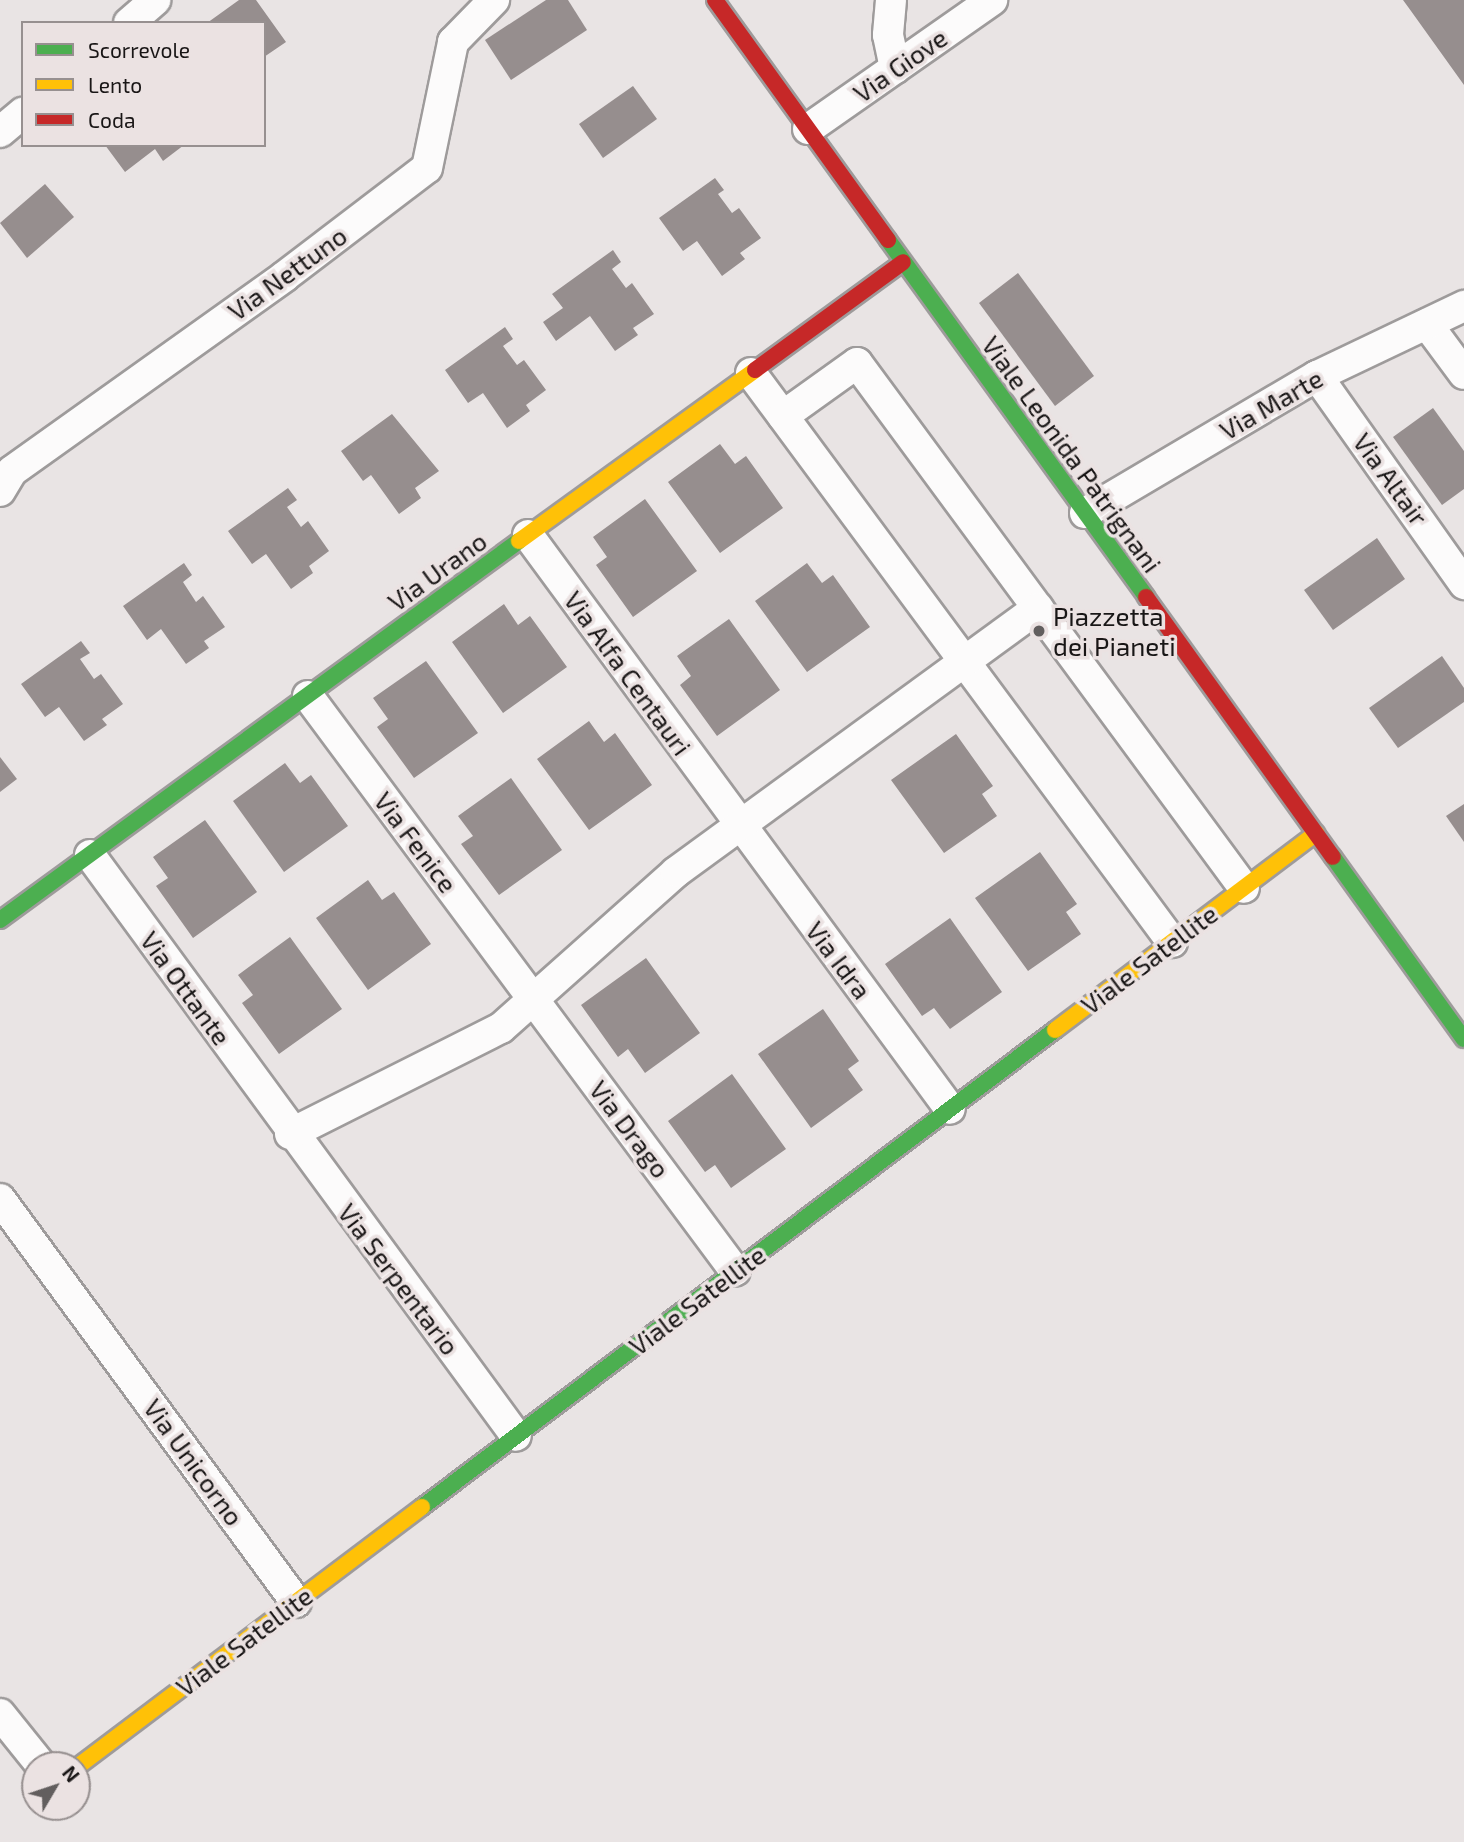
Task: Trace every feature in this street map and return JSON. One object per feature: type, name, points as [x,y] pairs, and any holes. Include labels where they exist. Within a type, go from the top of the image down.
[{"type":"street","points":[[131,21],[155,0]]},
{"type":"street","name":"Via Nettuno","points":[[0,491],[12,471],[285,276],[426,168],[453,42],[494,0]]},
{"type":"street","name":"Viale Leonida Patrignani","points":[[715,0],[1464,1039]]},
{"type":"street","points":[[891,0],[888,35],[895,68]]},
{"type":"street","name":"Via Giove","points":[[808,129],[992,0]]},
{"type":"street","points":[[0,132],[21,116]]},
{"type":"street","name":"Via Urano","points":[[0,920],[904,262]]},
{"type":"street","name":"Via Marte","points":[[1085,513],[1317,376],[1464,306]]},
{"type":"street","points":[[1427,324],[1464,374]]},
{"type":"street","points":[[783,416],[857,363],[1244,888]]},
{"type":"street","points":[[751,373],[1171,942]]},
{"type":"street","name":"Via Altair","points":[[1317,376],[1464,584]]},
{"type":"street","name":"Via Alfa Centauri","points":[[528,536],[734,818]]},
{"type":"street","points":[[286,1128],[467,1047],[536,1002],[734,818],[1038,608]]},
{"type":"street","name":"Via Fenice","points":[[308,696],[536,1002]]},
{"type":"street","name":"Via Idra","points":[[734,818],[950,1109]]},
{"type":"street","name":"Viale Satellite","points":[[91,1756],[1316,833]]},
{"type":"street","name":"Via Ottante","points":[[90,855],[286,1128]]},
{"type":"street","name":"Via Drago","points":[[536,1002],[735,1271]]},
{"type":"street","name":"Via Serpentario","points":[[286,1128],[516,1436]]},
{"type":"street","name":"Via Unicorno","points":[[0,1199],[296,1602]]},
{"type":"street","points":[[0,1714],[30,1751]]},
{"type":"building","points":[[239,0],[256,0],[286,42],[266,56],[266,21],[210,21]]},
{"type":"building","points":[[546,0],[568,0],[587,30],[511,80],[485,40]]},
{"type":"building","points":[[1403,0],[1464,0],[1464,85],[1411,11]]},
{"type":"building","points":[[633,86],[657,119],[603,158],[579,124]]},
{"type":"building","points":[[106,147],[181,147],[163,161],[155,149],[125,172]]},
{"type":"building","points":[[715,178],[724,190],[718,194],[732,213],[739,208],[761,238],[740,253],[745,259],[722,276],[697,241],[683,251],[659,218]]},
{"type":"building","points":[[45,184],[74,217],[27,258],[0,223]]},
{"type":"building","points":[[613,250],[621,262],[612,269],[626,288],[632,283],[654,314],[633,328],[638,335],[615,351],[590,316],[556,341],[543,322],[563,308],[552,294]]},
{"type":"building","points":[[1018,273],[1094,376],[1055,406],[979,303]]},
{"type":"building","points":[[505,327],[513,339],[503,346],[517,365],[524,360],[546,390],[526,405],[530,411],[507,428],[483,393],[468,403],[445,370]]},
{"type":"building","points":[[1433,408],[1464,451],[1464,489],[1442,505],[1393,437]]},
{"type":"building","points":[[392,414],[439,471],[415,488],[421,498],[399,514],[371,475],[363,481],[341,451]]},
{"type":"building","points":[[720,444],[735,464],[746,456],[783,508],[720,553],[668,482]]},
{"type":"building","points":[[288,488],[297,500],[287,507],[301,527],[308,521],[329,551],[309,566],[313,573],[291,589],[266,554],[252,564],[228,531]]},
{"type":"building","points":[[645,499],[697,571],[633,617],[596,565],[607,557],[593,537]]},
{"type":"building","points":[[1377,538],[1405,579],[1333,630],[1304,590]]},
{"type":"building","points":[[184,563],[192,575],[183,582],[196,602],[203,596],[225,627],[204,641],[209,648],[186,664],[161,629],[147,640],[123,606]]},
{"type":"building","points":[[807,563],[822,583],[833,575],[870,627],[807,672],[755,601]]},
{"type":"building","points":[[504,604],[518,625],[530,616],[567,667],[503,713],[452,642]]},
{"type":"building","points":[[729,619],[780,690],[717,736],[680,685],[691,676],[677,656]]},
{"type":"building","points":[[81,641],[90,653],[80,659],[94,679],[101,674],[123,704],[102,719],[107,725],[84,741],[59,707],[45,717],[21,684]]},
{"type":"building","points":[[1442,656],[1464,688],[1464,702],[1398,748],[1369,708]]},
{"type":"building","points":[[426,661],[478,733],[414,778],[377,727],[388,719],[373,698]]},
{"type":"building","points":[[589,721],[604,742],[615,733],[652,785],[589,830],[537,759]]},
{"type":"building","points":[[956,734],[993,786],[982,794],[997,816],[944,853],[891,780]]},
{"type":"building","points":[[0,757],[17,779],[0,792]]},
{"type":"building","points":[[285,763],[300,783],[311,775],[348,826],[284,872],[233,801]]},
{"type":"building","points":[[511,778],[562,850],[499,895],[461,844],[473,836],[458,816]]},
{"type":"building","points":[[1464,804],[1464,842],[1446,816]]},
{"type":"building","points":[[205,820],[257,892],[193,938],[156,886],[168,878],[153,857]]},
{"type":"building","points":[[1040,852],[1077,904],[1066,912],[1081,934],[1028,971],[975,898]]},
{"type":"building","points":[[368,880],[382,900],[394,892],[431,944],[368,990],[316,918]]},
{"type":"building","points":[[950,918],[1002,992],[950,1029],[934,1008],[922,1016],[885,964]]},
{"type":"building","points":[[290,937],[342,1009],[279,1054],[242,1003],[253,995],[238,975]]},
{"type":"building","points":[[646,958],[700,1033],[645,1073],[628,1049],[618,1057],[581,1005]]},
{"type":"building","points":[[823,1009],[859,1061],[848,1069],[863,1090],[811,1128],[758,1054]]},
{"type":"building","points":[[732,1074],[786,1149],[731,1188],[715,1165],[705,1172],[668,1121]]},
{"type":"traffic: fast","points":[[888,240],[1146,597]]},
{"type":"traffic: fast","points":[[0,920],[519,541]]},
{"type":"traffic: fast","points":[[1333,857],[1464,1039]]},
{"type":"traffic: fast","points":[[422,1507],[1055,1030]]},
{"type":"traffic: slow","points":[[519,541],[755,370]]},
{"type":"traffic: slow","points":[[1055,1030],[1316,833]]},
{"type":"traffic: slow","points":[[91,1756],[422,1507]]},
{"type":"traffic: jam","points":[[715,0],[888,240]]},
{"type":"traffic: jam","points":[[755,370],[903,262]]},
{"type":"traffic: jam","points":[[1146,597],[1333,857]]},
{"type":"place","name":"Piazzetta dei Pianeti","points":[[1039,631]]}]
